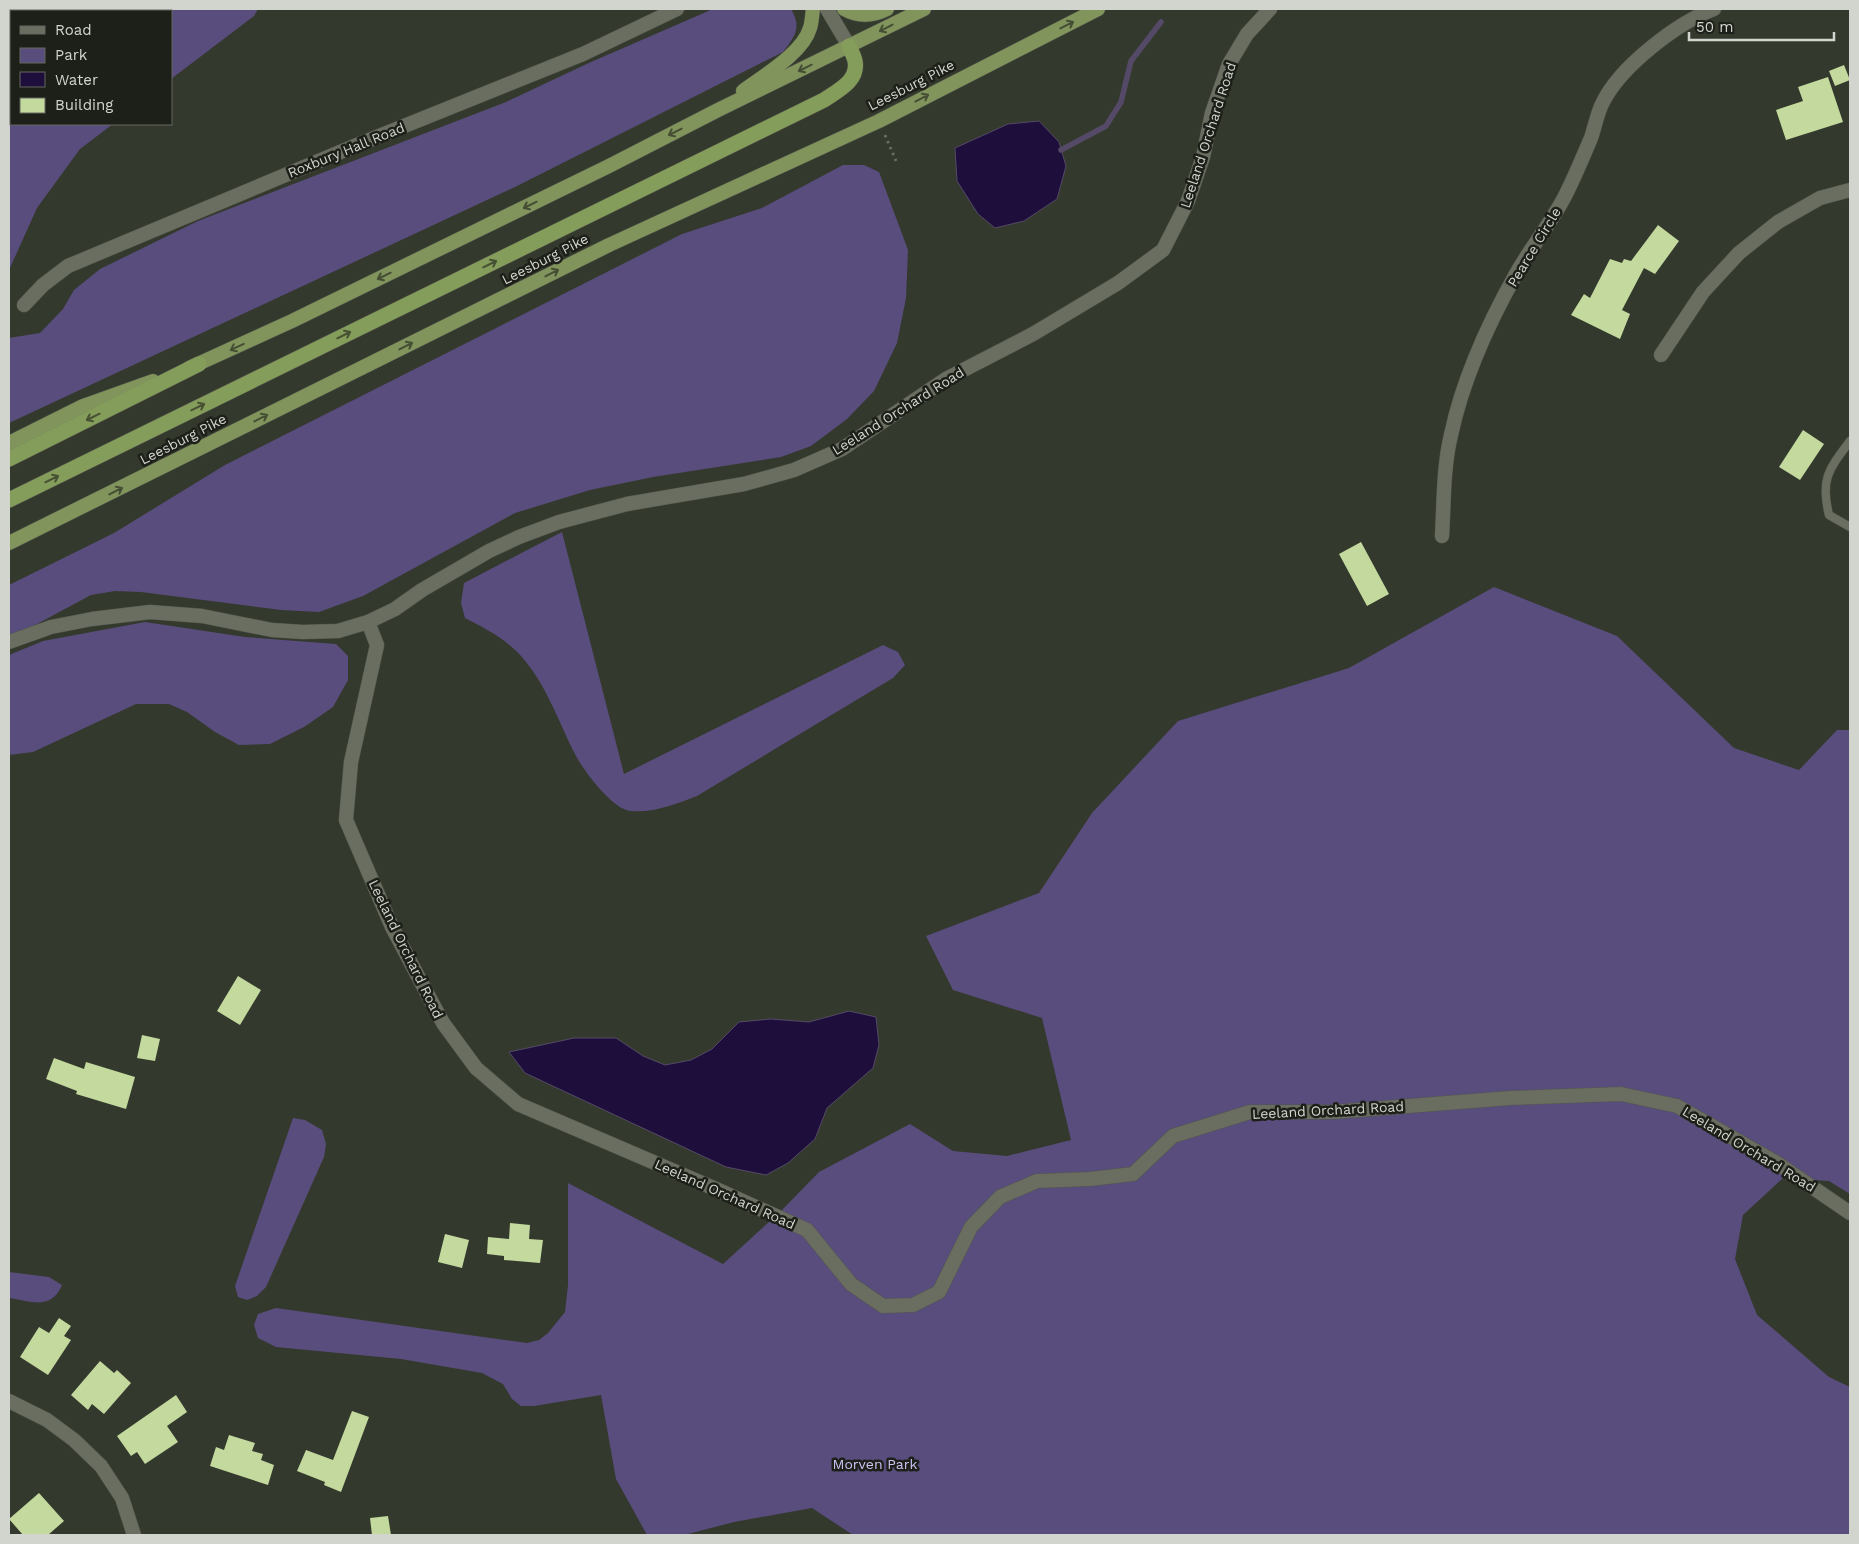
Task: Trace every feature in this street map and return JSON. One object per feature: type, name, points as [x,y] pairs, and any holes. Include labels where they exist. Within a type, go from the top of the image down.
[{"type":"highway","points":[[718,110],[791,55],[803,42],[810,29],[813,9]]},
{"type":"highway","points":[[844,9],[858,14],[870,14],[887,9]]},
{"type":"highway","points":[[9,459],[199,364],[301,317],[600,171],[718,110],[924,9]]},
{"type":"highway","name":"Leesburg Pike","points":[[9,543],[608,245],[878,121],[1098,9]]},
{"type":"highway","points":[[9,500],[824,100],[845,86],[854,74],[855,62],[849,46]]},
{"type":"highway","points":[[9,443],[83,406],[199,364]]},
{"type":"street","name":"Roxbury Hall Road","points":[[24,305],[43,285],[68,266],[357,145],[582,54],[677,9]]},
{"type":"street","points":[[827,9],[849,46]]},
{"type":"street","name":"Leeland Orchard Road","points":[[9,642],[51,628],[101,618],[150,612],[202,616],[272,630],[303,632],[338,631],[368,622],[394,609],[422,590],[489,551],[527,534],[587,514],[627,504],[744,484],[794,470],[842,449],[946,379],[1033,334],[1118,283],[1163,250],[1188,202],[1203,157],[1212,113],[1229,64],[1247,34],[1270,9]]},
{"type":"street","name":"Pearce Circle","points":[[1442,536],[1450,434],[1468,375],[1489,325],[1516,273],[1566,195],[1590,139],[1603,102],[1616,83],[1653,45],[1673,30],[1714,9]]},
{"type":"street","points":[[1661,355],[1703,292],[1740,253],[1778,222],[1820,198],[1850,190]]},
{"type":"street","name":"Leeland Orchard Road","points":[[368,622],[377,645],[352,762],[346,820],[400,943],[443,1023],[476,1068],[518,1104],[806,1230],[851,1284],[883,1306],[913,1305],[939,1292],[971,1228],[1000,1198],[1037,1181],[1090,1179],[1133,1174],[1173,1136],[1250,1112],[1333,1112],[1510,1098],[1620,1094],[1677,1106],[1777,1163],[1850,1213]]},
{"type":"street","points":[[9,1401],[47,1420],[74,1440],[101,1466],[122,1498],[134,1535]]},
{"type":"lane","points":[[1850,440],[1831,466],[1826,481],[1826,501],[1829,515],[1850,527]]},
{"type":"path","points":[[878,121],[896,161]]},
{"type":"green space","points":[[9,9],[258,9],[254,16],[172,78],[172,10],[10,10],[10,125],[112,125],[80,149],[37,208],[9,270]]},
{"type":"green space","points":[[713,9],[791,9],[796,21],[796,32],[783,52],[515,187],[9,423],[9,338],[40,333],[63,309],[74,290],[100,269],[198,221],[506,102],[591,62]]},
{"type":"green space","points":[[843,165],[864,165],[879,172],[908,250],[906,298],[897,343],[874,391],[847,419],[811,446],[781,457],[653,477],[590,490],[515,513],[363,596],[319,612],[281,610],[141,592],[115,591],[91,595],[9,639],[9,585],[114,533],[225,465],[682,234],[762,208]]},
{"type":"green space","points":[[562,532],[624,774],[883,645],[898,652],[905,665],[893,678],[697,796],[673,805],[648,811],[624,809],[600,789],[580,763],[547,695],[526,662],[506,642],[465,618],[461,603],[464,583]]},
{"type":"green space","name":"Morven Park","points":[[1494,587],[1617,636],[1734,748],[1799,770],[1837,730],[1850,730],[1850,1194],[1829,1181],[1783,1178],[1743,1215],[1735,1259],[1757,1315],[1829,1377],[1850,1387],[1850,1535],[853,1535],[812,1508],[734,1522],[684,1535],[647,1535],[616,1479],[601,1395],[534,1406],[521,1406],[512,1399],[503,1384],[482,1373],[401,1359],[276,1347],[258,1338],[254,1325],[258,1314],[276,1308],[527,1343],[539,1340],[548,1333],[565,1312],[568,1285],[568,1183],[723,1264],[782,1210],[819,1172],[910,1124],[953,1151],[1007,1156],[1071,1140],[1042,1018],[953,990],[926,936],[1039,893],[1092,813],[1178,721],[1349,668]]},
{"type":"green space","points":[[145,622],[245,637],[336,644],[348,656],[348,680],[333,707],[304,727],[270,744],[239,745],[215,732],[187,712],[169,704],[136,704],[33,752],[9,755],[9,655],[43,641]]},
{"type":"green space","points":[[293,1118],[305,1120],[322,1130],[326,1144],[324,1157],[266,1287],[257,1296],[247,1300],[238,1297],[235,1286]]},
{"type":"green space","points":[[9,1272],[49,1277],[62,1285],[52,1298],[46,1301],[33,1302],[9,1298]]},
{"type":"water","points":[[1039,121],[1059,142],[1066,166],[1057,199],[1024,221],[995,228],[978,214],[957,181],[955,148],[1008,124]]},
{"type":"water","points":[[849,1011],[876,1017],[879,1045],[873,1068],[827,1108],[815,1139],[788,1163],[766,1175],[726,1167],[525,1073],[509,1052],[574,1038],[616,1038],[643,1056],[665,1065],[691,1060],[712,1049],[739,1022],[771,1019],[809,1022]]},
{"type":"building","points":[[1844,65],[1850,80],[1835,86],[1829,71]]},
{"type":"building","points":[[1828,77],[1843,122],[1786,140],[1776,110],[1803,101],[1798,87]]},
{"type":"building","points":[[1658,225],[1679,241],[1655,274],[1644,268],[1622,310],[1630,314],[1620,339],[1571,315],[1584,294],[1590,298],[1610,259],[1622,263],[1624,259],[1631,261]]},
{"type":"building","points":[[1803,430],[1824,444],[1800,480],[1779,467]]},
{"type":"building","points":[[1361,542],[1389,594],[1367,606],[1339,554]]},
{"type":"building","points":[[238,976],[261,990],[240,1025],[217,1011]]},
{"type":"building","points":[[142,1035],[160,1039],[155,1061],[137,1058]]},
{"type":"building","points":[[54,1058],[84,1069],[86,1062],[135,1077],[126,1109],[76,1094],[77,1091],[46,1079]]},
{"type":"building","points":[[510,1223],[530,1225],[529,1239],[543,1240],[540,1263],[504,1260],[504,1256],[487,1254],[488,1237],[509,1239]]},
{"type":"building","points":[[445,1234],[469,1240],[462,1268],[438,1262]]},
{"type":"building","points":[[59,1318],[71,1326],[64,1336],[71,1340],[48,1375],[20,1357],[39,1327],[49,1333]]},
{"type":"building","points":[[100,1361],[114,1373],[117,1370],[131,1383],[104,1414],[92,1404],[88,1410],[71,1395]]},
{"type":"building","points":[[176,1395],[187,1412],[167,1426],[178,1442],[145,1464],[137,1452],[131,1456],[117,1436]]},
{"type":"building","points":[[352,1411],[369,1417],[341,1492],[324,1485],[325,1482],[297,1471],[306,1450],[333,1460]]},
{"type":"building","points":[[229,1435],[255,1443],[252,1451],[263,1454],[261,1460],[274,1465],[268,1485],[210,1466],[216,1447],[224,1450]]},
{"type":"building","points":[[39,1493],[64,1521],[48,1535],[23,1535],[9,1519]]},
{"type":"building","points":[[388,1516],[391,1535],[372,1535],[370,1518]]},
{"type":"waterway","points":[[1061,150],[1106,126],[1121,102],[1131,61],[1161,22]]}]
